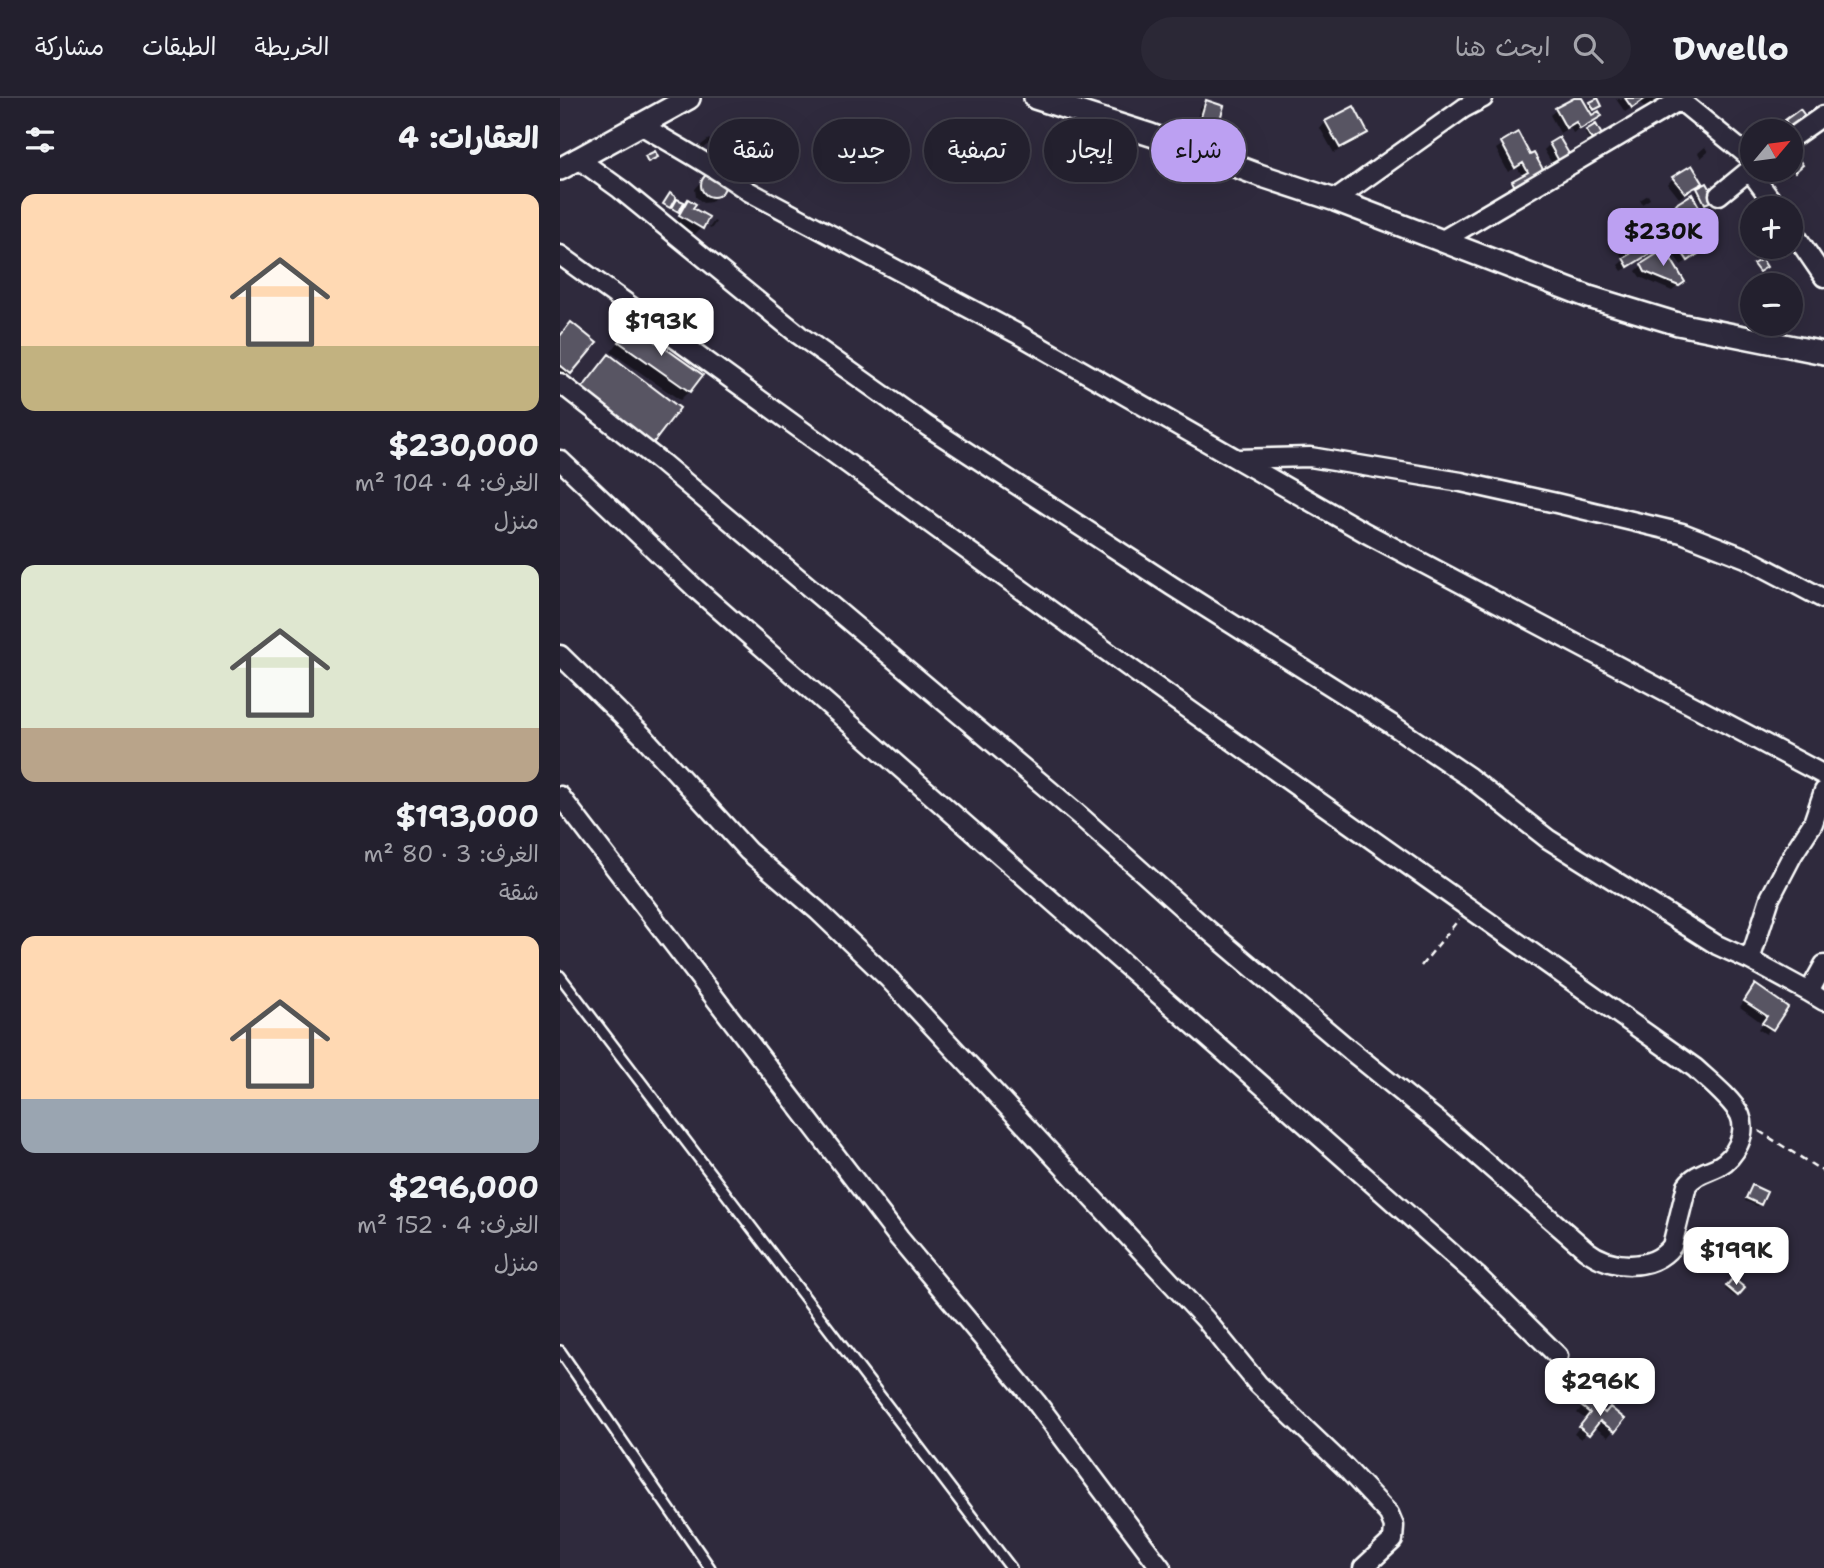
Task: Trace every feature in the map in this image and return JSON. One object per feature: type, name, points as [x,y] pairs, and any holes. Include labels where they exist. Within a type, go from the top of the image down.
[{"type":"street","points":[[569,164],[689,98]]},
{"type":"street","points":[[1035,98],[1151,135],[1259,176],[1335,200],[1590,298],[1678,324],[1824,353]]},
{"type":"street","points":[[1335,200],[1462,103],[1483,98]]},
{"type":"street","points":[[1441,241],[1678,99],[1740,155]]},
{"type":"street","points":[[1803,130],[1824,115]]},
{"type":"street","points":[[639,124],[719,170],[748,191],[1016,332],[1366,533],[1824,775]]},
{"type":"street","points":[[569,164],[620,190],[799,335],[927,426],[1172,586],[1391,724],[1469,777],[1548,839],[1717,945],[1817,997],[1824,965]]},
{"type":"street","points":[[1719,195],[1740,175]]},
{"type":"street","points":[[1803,246],[1824,277]]},
{"type":"street","points":[[560,255],[1060,618],[1695,1068],[1740,1115],[1742,1131],[1737,1150],[1721,1165],[1692,1179],[1687,1185],[1672,1246],[1651,1261],[1630,1266],[1608,1263],[1596,1258],[1439,1122],[1195,919],[1080,816],[662,463],[560,383]]},
{"type":"street","points":[[1239,459],[1310,457],[1461,482],[1556,503],[1682,533],[1746,558],[1824,598]]},
{"type":"street","points":[[560,460],[695,588],[1230,1057],[1476,1276],[1558,1356]]},
{"type":"street","points":[[560,655],[643,736],[748,851],[818,911],[890,979],[1205,1319],[1258,1384],[1345,1467],[1389,1514],[1394,1525],[1393,1540],[1363,1568]]},
{"type":"street","points":[[1750,960],[1770,898],[1793,854],[1813,824],[1824,791]]},
{"type":"street","points":[[560,796],[899,1238],[1036,1402],[1161,1568]]},
{"type":"lane","points":[[560,976],[1011,1568]]},
{"type":"lane","points":[[560,1351],[710,1568]]},
{"type":"path","points":[[1421,966],[1468,908]]},
{"type":"path","points":[[1740,1115],[1756,1129],[1824,1172]]},
{"type":"building","points":[[1574,98],[1582,98],[1592,115],[1599,111],[1602,116],[1580,129],[1576,122],[1566,128],[1555,108]]},
{"type":"building","points":[[1598,98],[1602,106],[1594,110],[1590,102]]},
{"type":"building","points":[[1625,98],[1646,98],[1632,108]]},
{"type":"building","points":[[1206,100],[1224,106],[1220,119],[1200,119]]},
{"type":"building","points":[[1354,106],[1368,133],[1340,148],[1325,121]]},
{"type":"building","points":[[1800,109],[1806,117],[1803,119],[1786,119]]},
{"type":"building","points":[[1596,124],[1602,135],[1592,140],[1586,130]]},
{"type":"building","points":[[1518,132],[1530,155],[1534,153],[1545,173],[1516,189],[1512,181],[1528,172],[1523,163],[1515,168],[1501,142]]},
{"type":"building","points":[[1559,137],[1571,157],[1560,163],[1549,143]]},
{"type":"building","points":[[655,151],[658,157],[648,162],[645,156]]},
{"type":"building","points":[[1692,165],[1703,183],[1685,193],[1672,177]]},
{"type":"building","points":[[708,174],[709,182],[724,182],[724,190],[718,196],[708,196],[702,190],[702,180]]},
{"type":"building","points":[[1707,183],[1716,199],[1705,204],[1697,188]]},
{"type":"building","points":[[670,193],[676,197],[670,208],[663,204]]},
{"type":"building","points":[[1692,194],[1702,212],[1687,221],[1676,204]]},
{"type":"building","points":[[677,199],[684,202],[679,212],[672,208]]},
{"type":"building","points":[[688,199],[696,204],[693,208],[709,217],[703,229],[679,215]]},
{"type":"building","points":[[1642,220],[1659,248],[1628,267],[1623,258],[1630,254],[1618,235]]},
{"type":"building","points":[[1692,230],[1702,244],[1704,242],[1708,247],[1688,261],[1675,242]]},
{"type":"building","points":[[1665,249],[1685,282],[1679,286],[1645,272],[1641,264]]},
{"type":"building","points":[[1762,259],[1767,267],[1759,272],[1753,264]]},
{"type":"building","points":[[571,322],[597,343],[571,374],[560,365],[560,336]]},
{"type":"building","points":[[631,324],[703,375],[690,392],[619,342]]},
{"type":"building","points":[[609,354],[680,408],[651,446],[580,391]]},
{"type":"building","points":[[1755,984],[1788,1007],[1773,1030],[1762,1023],[1767,1016],[1744,1001]]},
{"type":"building","points":[[1752,1185],[1767,1192],[1761,1205],[1746,1198]]},
{"type":"building","points":[[1733,1278],[1745,1288],[1738,1296],[1726,1286]]},
{"type":"building","points":[[1587,1399],[1605,1413],[1610,1407],[1625,1419],[1615,1432],[1600,1421],[1589,1435],[1579,1427],[1590,1413],[1581,1406]]}]
